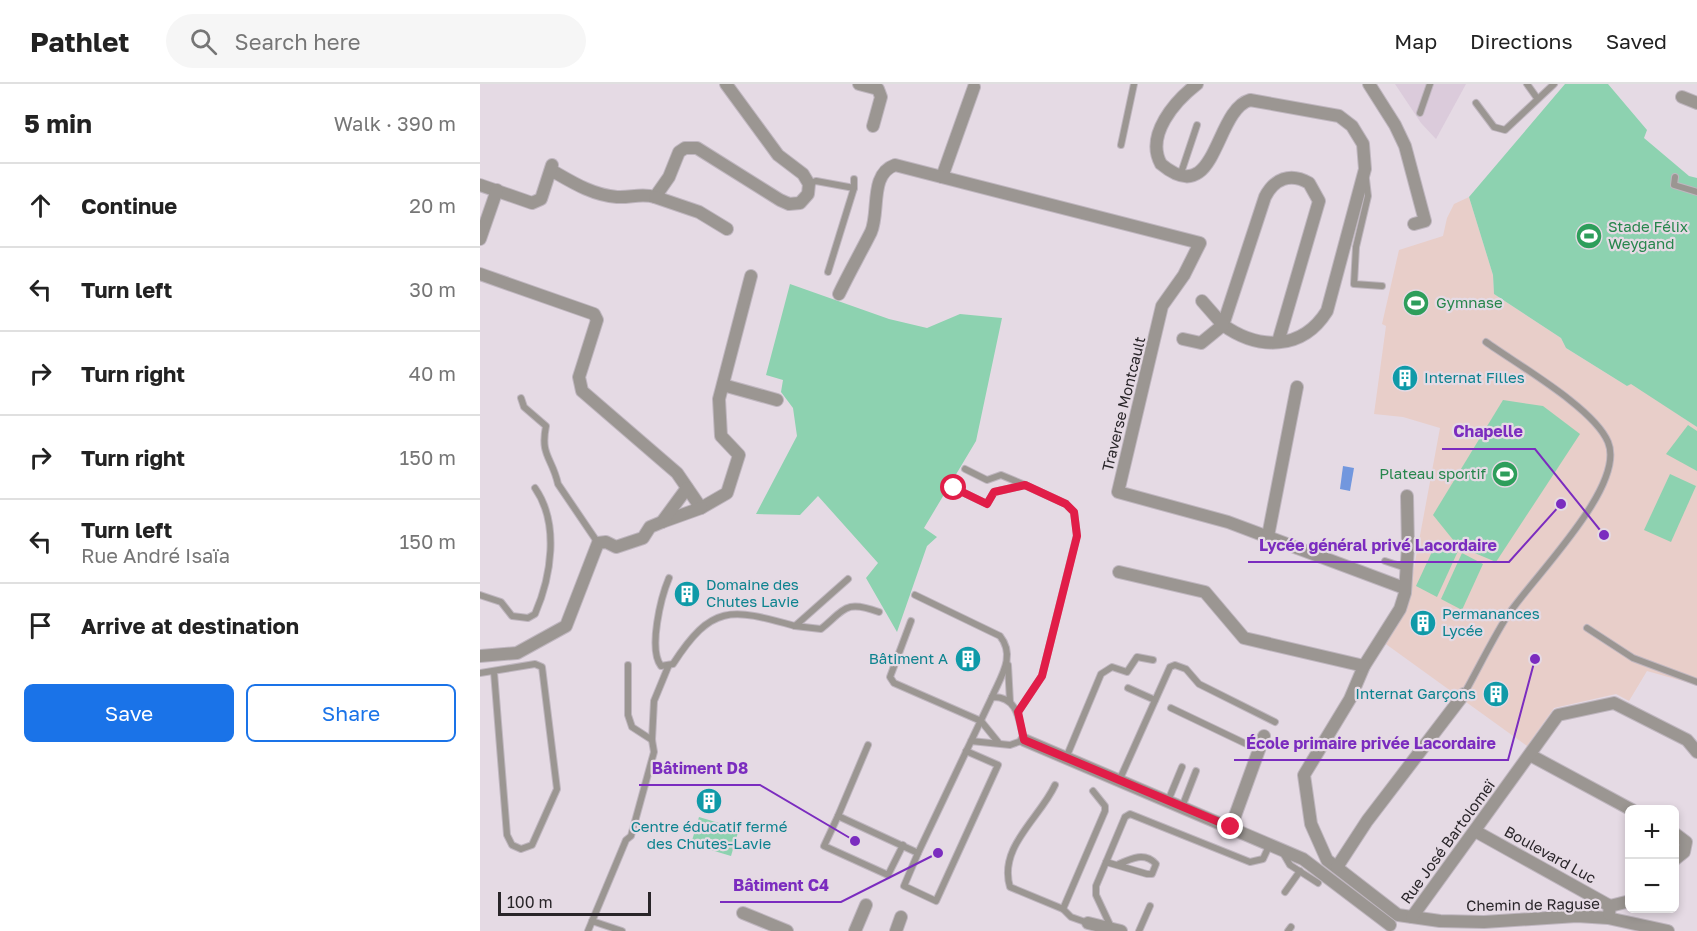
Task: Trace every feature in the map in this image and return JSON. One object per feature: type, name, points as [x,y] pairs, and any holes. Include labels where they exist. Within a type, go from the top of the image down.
[{"type":"street","points":[[655,197],[669,177],[679,152],[692,147],[789,204],[800,203],[808,194],[809,184],[803,174],[778,155],[726,84]]},
{"type":"street","points":[[859,84],[878,89],[881,97],[873,126]]},
{"type":"street","points":[[1197,84],[1166,118],[1157,136],[1155,147],[1161,164],[1180,176],[1198,174],[1206,166],[1236,110],[1244,102],[1255,100],[1338,116],[1352,126],[1363,144],[1365,169],[1327,311],[1318,325],[1300,337],[1278,342],[1254,342],[1241,338],[1223,326],[1202,301]]},
{"type":"street","points":[[1369,84],[1395,124],[1414,174],[1425,221],[1414,224]]},
{"type":"street","points":[[942,177],[974,87]]},
{"type":"street","points":[[1682,97],[1697,103]]},
{"type":"street","name":"Traverse Montcault","points":[[839,294],[871,231],[879,183],[889,166],[895,165],[1200,243],[1184,275],[1162,306],[1118,492],[1193,511],[1268,536],[1404,588]]},
{"type":"street","points":[[480,185],[532,203],[541,199],[552,168],[600,195],[620,198],[645,194],[699,212],[727,229]]},
{"type":"street","points":[[1183,339],[1201,344],[1223,326],[1270,187],[1284,178],[1301,178],[1316,192],[1319,201],[1318,212],[1278,342]]},
{"type":"street","points":[[480,239],[497,190]]},
{"type":"street","points":[[480,274],[594,314],[597,320],[579,377],[582,391],[677,473],[701,508]]},
{"type":"street","points":[[480,656],[517,653],[566,626],[602,543],[616,547],[643,538],[650,527],[701,508],[727,493],[739,455],[721,436],[719,399],[751,276]]},
{"type":"street","points":[[723,385],[777,400]]},
{"type":"street","points":[[1268,536],[1297,387]]},
{"type":"street","points":[[663,522],[687,488]]},
{"type":"street","points":[[1024,740],[1303,859],[1387,928],[1398,915],[1327,860],[1311,824],[1304,776],[1350,699],[1364,666],[1400,609],[1406,568],[1407,496]]},
{"type":"street","points":[[1119,572],[1205,592],[1244,638],[1364,666]]},
{"type":"street","points":[[1336,867],[1366,820],[1464,694]]},
{"type":"street","name":"Rue José Bartolomeï","points":[[1412,917],[1558,715],[1614,703],[1687,740],[1697,752]]},
{"type":"street","points":[[1231,827],[1264,736]]},
{"type":"street","points":[[1530,755],[1625,806]]},
{"type":"street","name":"Boulevard Luc","points":[[1475,831],[1609,912]]},
{"type":"street","points":[[1679,837],[1686,842],[1684,852],[1679,856]]},
{"type":"street","points":[[1609,912],[1625,903]]},
{"type":"street","points":[[855,931],[866,905]]},
{"type":"street","name":"Chemin de Raguse","points":[[1398,915],[1447,926],[1609,912],[1666,931]]},
{"type":"street","points":[[743,913],[787,931]]},
{"type":"street","points":[[896,931],[901,917]]},
{"type":"street","points":[[1088,923],[1116,929]]},
{"type":"lane","points":[[1121,145],[1134,84]]},
{"type":"lane","points":[[1420,113],[1430,84]]},
{"type":"lane","points":[[1527,84],[1537,98]]},
{"type":"lane","points":[[1476,103],[1499,130],[1505,130],[1554,84]]},
{"type":"lane","points":[[1180,176],[1197,125]]},
{"type":"lane","points":[[1365,169],[1368,196],[1356,247],[1354,284],[1382,286]]},
{"type":"lane","points":[[1675,177],[1674,184],[1695,192]]},
{"type":"lane","points":[[828,272],[854,188],[854,179]]},
{"type":"lane","points":[[809,184],[816,182],[854,188]]},
{"type":"lane","points":[[1464,694],[1507,616],[1553,562],[1609,476],[1611,455],[1602,431],[1587,414],[1486,342]]},
{"type":"lane","points":[[521,398],[524,407],[546,426],[544,451],[556,472],[558,484],[602,543]]},
{"type":"lane","points":[[965,469],[987,480],[1001,475],[1066,504],[1074,512],[1077,536],[1042,676],[1018,712]]},
{"type":"lane","points":[[954,488],[987,504],[994,492],[1025,485]]},
{"type":"lane","points":[[480,595],[501,602],[512,616],[528,618],[535,614],[550,569],[550,538],[542,499],[535,488]]},
{"type":"lane","points":[[1385,561],[1406,568]]},
{"type":"lane","points":[[668,667],[661,666],[655,650],[660,601],[669,578]]},
{"type":"lane","points":[[795,626],[849,579]]},
{"type":"lane","points":[[915,596],[999,636],[1007,645],[1010,702]]},
{"type":"lane","points":[[588,931],[626,840],[632,836],[639,816],[654,752],[652,740],[654,701],[668,667],[673,664],[691,637],[717,617],[751,614],[795,626],[821,629],[849,606],[859,605],[879,612]]},
{"type":"lane","points":[[911,621],[890,676],[894,683],[981,721],[999,743]]},
{"type":"lane","points":[[1587,628],[1633,658],[1697,682]]},
{"type":"lane","points":[[1066,758],[1101,674],[1112,667],[1127,672],[1137,657],[1153,660]]},
{"type":"lane","points":[[966,751],[998,765],[936,901],[904,886],[1007,661]]},
{"type":"lane","points":[[480,673],[535,664],[542,667],[557,789],[532,845],[521,849],[512,845],[507,835],[494,672]]},
{"type":"lane","points":[[628,665],[628,715],[632,727],[652,740]]},
{"type":"lane","points":[[1119,781],[1170,667],[1175,665],[1185,669],[1199,684],[1275,722]]},
{"type":"lane","points":[[1128,688],[1155,700]]},
{"type":"lane","points":[[971,741],[1010,745],[1024,740],[1018,712],[1010,702],[1000,697],[992,697]]},
{"type":"lane","points":[[1171,708],[1259,750]]},
{"type":"lane","points":[[868,745],[824,846],[888,874],[903,845]]},
{"type":"lane","points":[[1168,801],[1182,767]]},
{"type":"lane","points":[[1182,807],[1196,771]]},
{"type":"lane","points":[[1055,786],[1046,805],[1019,836],[1007,877],[1010,887],[1063,909],[1071,917],[1088,923]]},
{"type":"lane","points":[[1063,909],[1105,812],[1105,806],[1093,791]]},
{"type":"lane","points":[[1116,929],[1096,896],[1096,886],[1125,817],[1130,814],[1250,862],[1263,859],[1270,843]]},
{"type":"lane","points":[[838,816],[918,853]]},
{"type":"lane","points":[[1282,849],[1290,864],[1318,883]]},
{"type":"lane","points":[[1106,862],[1147,874],[1152,874],[1156,864],[1144,857],[1135,857],[1119,864]]},
{"type":"lane","points":[[1285,892],[1300,871]]},
{"type":"lane","points":[[1138,931],[1150,906]]},
{"type":"lane","points":[[592,921],[622,931]]},
{"type":"shaded area","points":[[1395,84],[1466,84],[1436,139],[1421,123]]},
{"type":"shaded area","points":[[1469,197],[1493,275],[1494,294],[1561,338],[1566,348],[1627,386],[1631,383],[1697,427],[1697,685],[1647,671],[1629,701],[1616,694],[1554,708],[1527,746],[1466,702],[1468,698],[1459,692],[1455,694],[1383,642],[1411,584],[1440,428],[1403,417],[1374,414],[1386,326],[1382,324],[1399,250],[1443,236],[1447,218],[1454,204]]},
{"type":"green space","name":"Stade Félix Weygand","points":[[1565,84],[1608,84],[1647,130],[1644,138],[1689,176],[1697,178],[1697,427],[1631,384],[1627,386],[1566,348],[1561,338],[1494,294],[1493,275],[1469,197]]},
{"type":"green space","points":[[790,284],[889,319],[927,328],[960,314],[1002,318],[976,441],[924,528],[937,537],[927,546],[897,632],[866,578],[878,563],[818,496],[800,515],[756,514],[797,436],[793,408],[781,392],[783,380],[766,375]]},
{"type":"green space","name":"Plateau sportif","points":[[1503,400],[1543,406],[1580,434],[1496,562],[1458,546],[1433,515]]},
{"type":"green space","points":[[1688,425],[1697,431],[1697,471],[1666,454]]},
{"type":"green space","points":[[1670,474],[1696,486],[1671,542],[1644,530]]},
{"type":"green space","points":[[1437,541],[1458,551],[1437,597],[1416,586]]},
{"type":"green space","points":[[1462,553],[1483,564],[1462,610],[1441,599]]},
{"type":"green space","points":[[699,817],[739,829],[731,856],[691,844]]},
{"type":"water","points":[[1343,466],[1354,468],[1350,491],[1340,489]]},
{"type":"place","name":"Stade Félix Weygand","points":[[1589,236]]},
{"type":"place","name":"Gymnase","points":[[1416,303]]},
{"type":"place","name":"Internat Filles","points":[[1405,378]]},
{"type":"place","name":"Plateau sportif","points":[[1505,474]]},
{"type":"place","name":"Lycée général privé Lacordaire","points":[[1561,504]]},
{"type":"place","name":"Chapelle","points":[[1604,535]]},
{"type":"place","name":"Domaine des Chutes Lavie","points":[[687,594]]},
{"type":"place","name":"Permanances Lycée","points":[[1423,623]]},
{"type":"place","name":"Bâtiment A","points":[[968,659]]},
{"type":"place","name":"École primaire privée Lacordaire","points":[[1535,659]]},
{"type":"place","name":"Internat Garçons","points":[[1496,694]]},
{"type":"place","name":"Centre éducatif fermé des Chutes-Lavie","points":[[709,801]]},
{"type":"place","name":"Bâtiment D8","points":[[855,841]]},
{"type":"place","name":"Bâtiment C4","points":[[938,853]]},
{"type":"route","points":[[954,488],[987,504],[994,492],[1025,485],[1066,504],[1074,512],[1077,522],[1077,536],[1042,676],[1018,712],[1024,740],[1231,827]]}]
